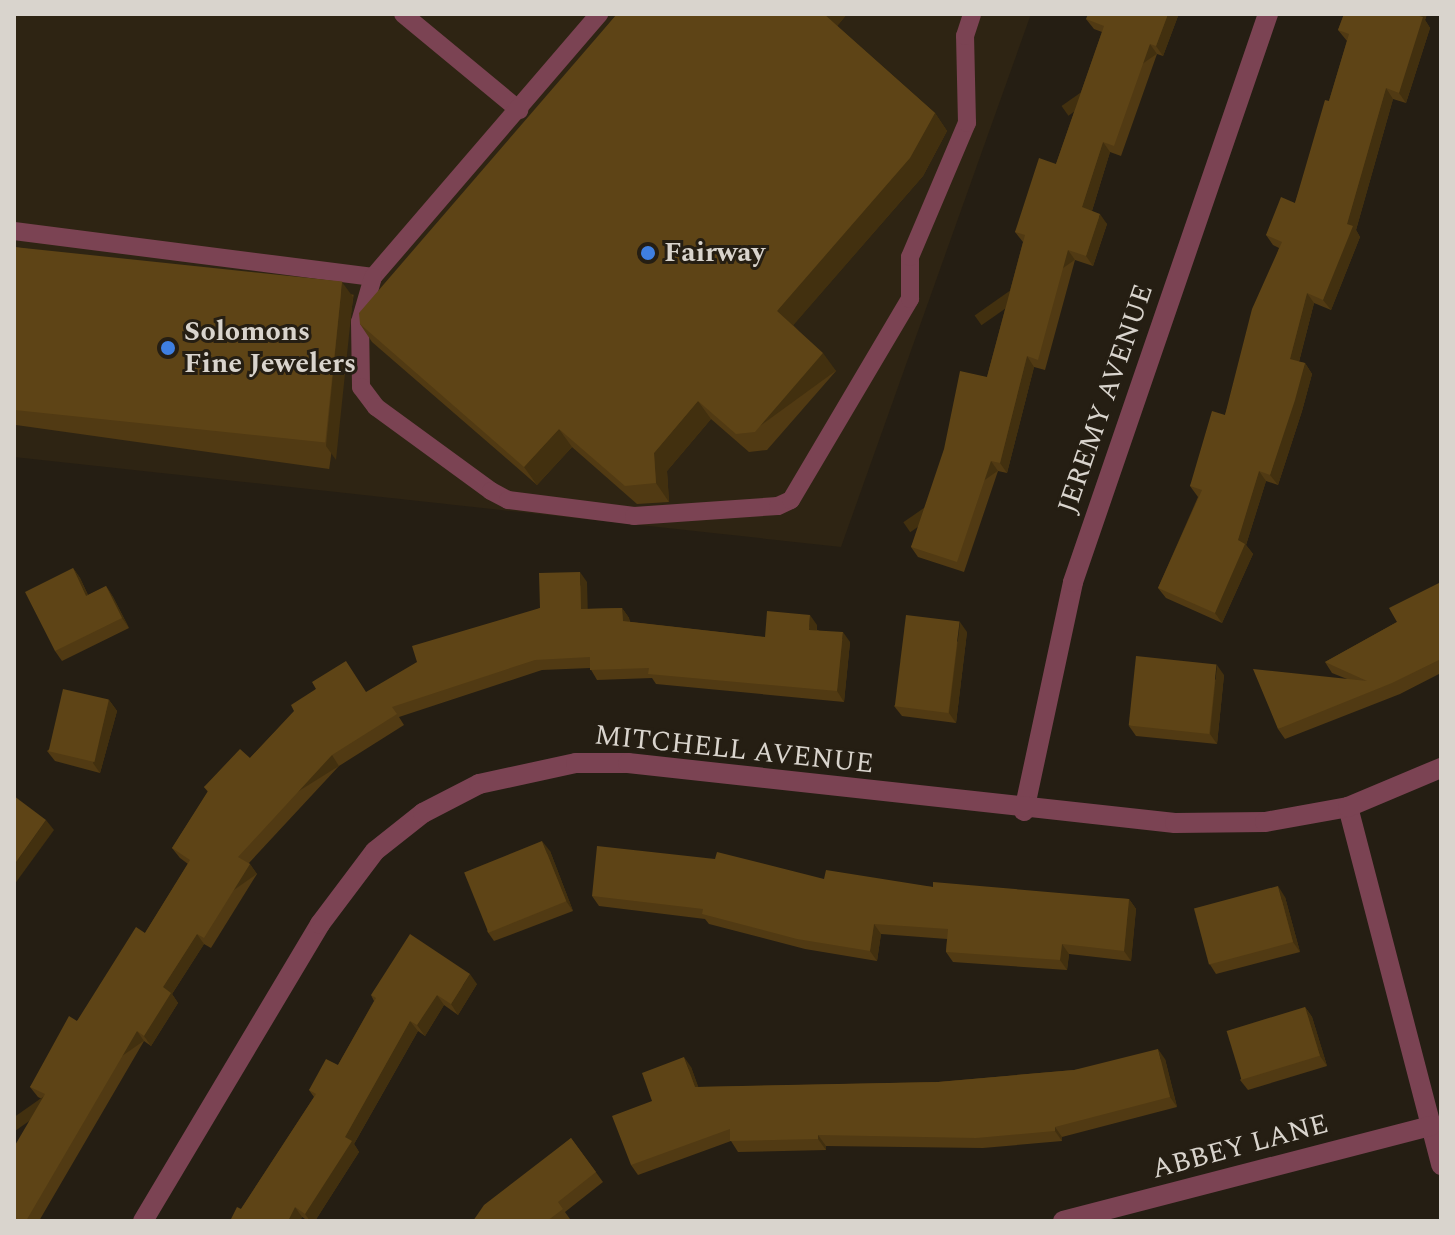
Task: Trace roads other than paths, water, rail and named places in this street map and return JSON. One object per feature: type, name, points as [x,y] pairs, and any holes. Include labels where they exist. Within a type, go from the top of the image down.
[{"type":"street","name":"JEREMY AVENUE","points":[[1024,811],[1073,582],[1268,14]]},
{"type":"street","name":"MITCHELL AVENUE","points":[[143,1221],[320,924],[375,851],[423,813],[479,784],[576,763],[628,763],[1024,811],[1175,823],[1265,822],[1348,807],[1441,768]]},
{"type":"street","points":[[1348,807],[1441,1165]]},
{"type":"street","name":"ABBEY LANE","points":[[1063,1221],[1431,1126]]},
{"type":"lane","points":[[403,14],[519,110]]},
{"type":"lane","points":[[599,14],[373,277],[360,322],[361,387],[376,407],[491,491],[508,500],[634,516],[778,506],[791,500],[910,299],[910,257],[967,123],[965,36],[972,14]]},
{"type":"lane","points":[[14,231],[147,244],[373,277]]},
{"type":"place","name":"Fairway","points":[[648,253]]},
{"type":"place","name":"Solomons Fine Jewelers","points":[[168,348]]}]
